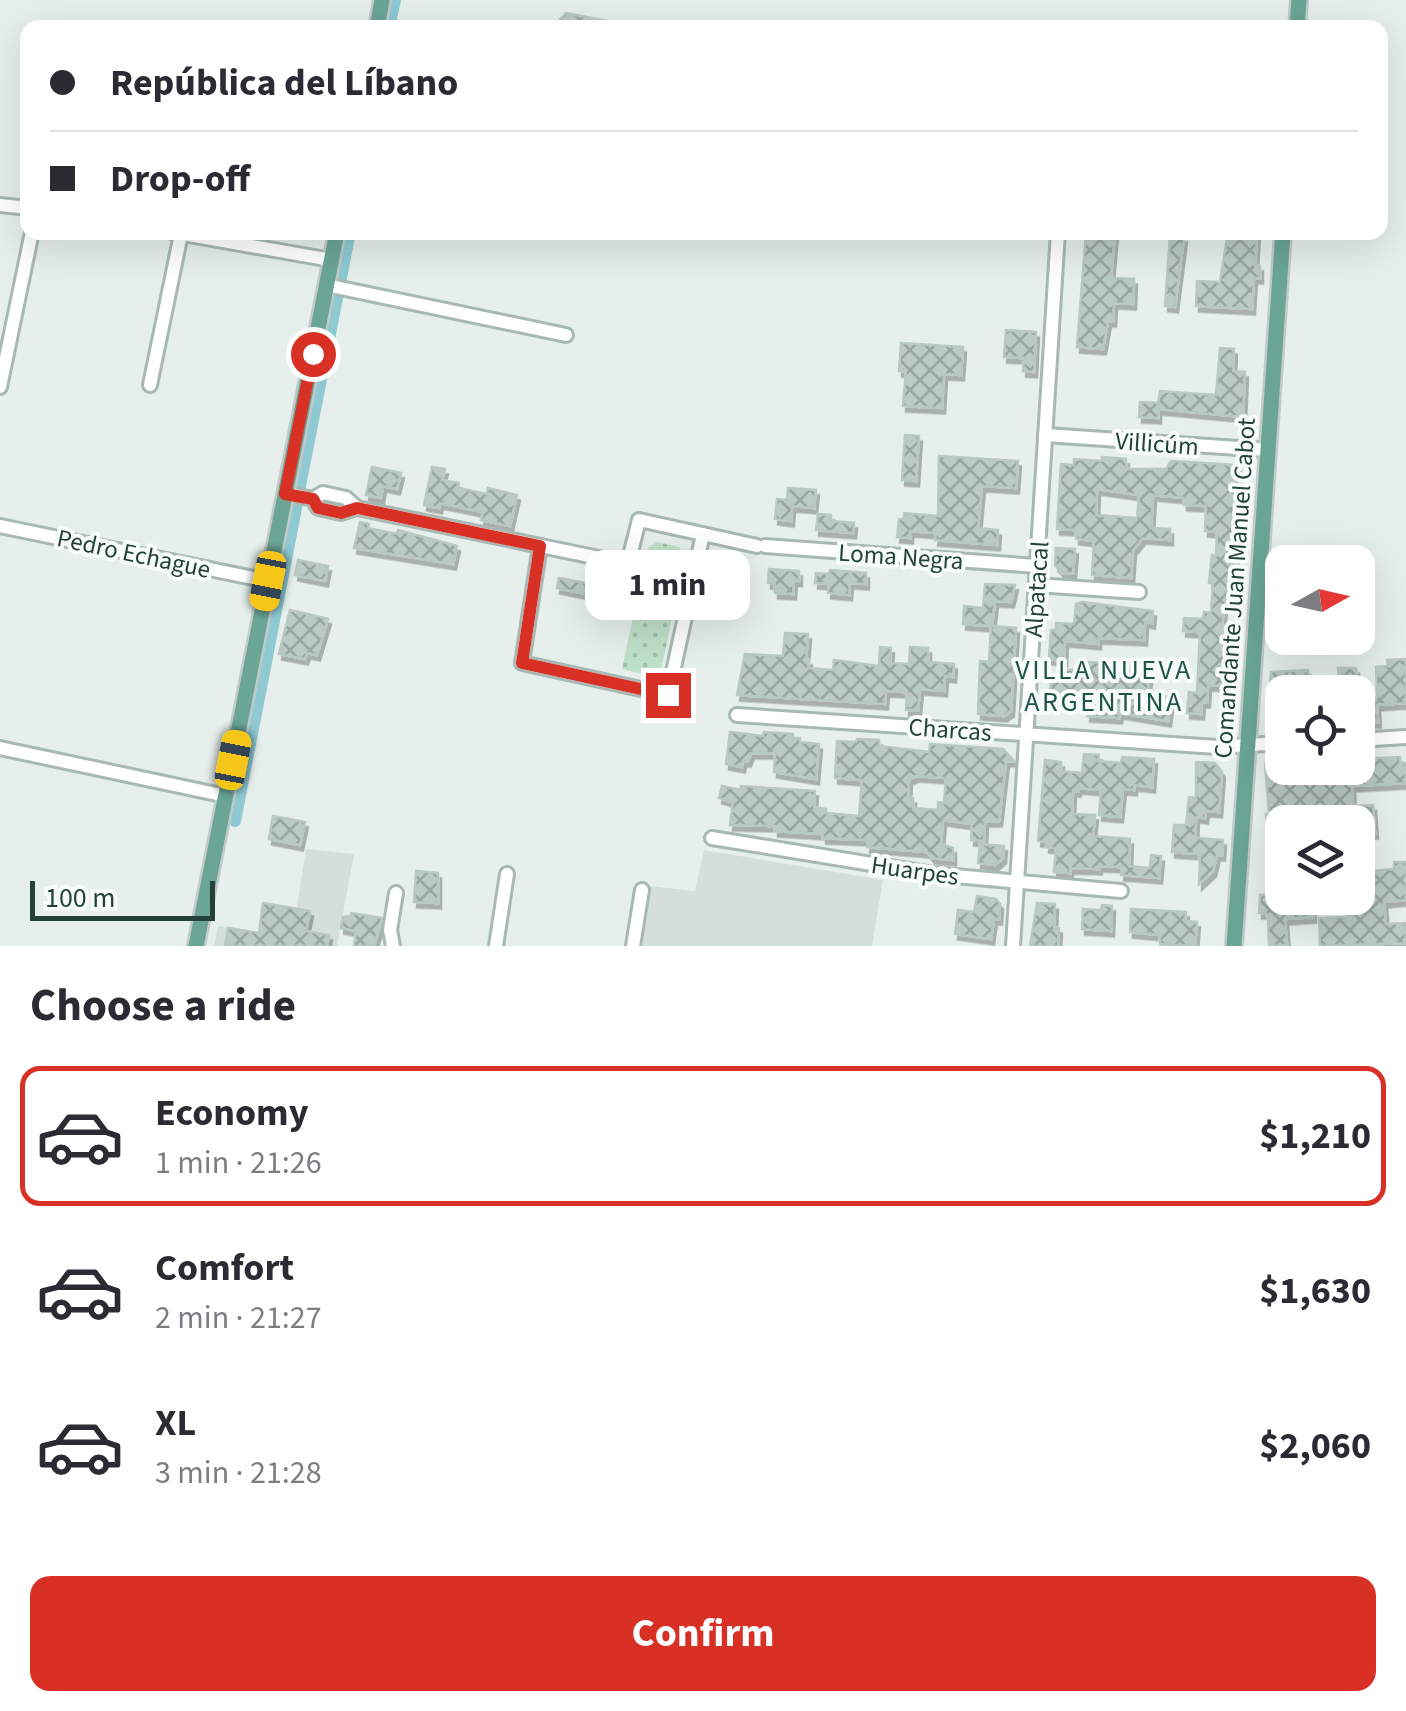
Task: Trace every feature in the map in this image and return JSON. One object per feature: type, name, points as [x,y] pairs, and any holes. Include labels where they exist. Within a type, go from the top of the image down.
[{"type":"main road","points":[[196,946],[335,240]]},
{"type":"main road","name":"Comandante Juan Manuel Cabot","points":[[1234,946],[1282,240]]},
{"type":"street","points":[[0,387],[30,240]]},
{"type":"street","points":[[150,385],[175,240]]},
{"type":"street","points":[[216,240],[331,260]]},
{"type":"street","name":"Alpatacal","points":[[1013,946],[1057,240]]},
{"type":"street","points":[[326,285],[566,335]]},
{"type":"street","name":"Villicúm","points":[[1045,436],[1268,450]]},
{"type":"street","points":[[285,494],[313,499],[326,494],[346,498],[357,508],[540,546],[522,663],[668,695],[703,534]]},
{"type":"street","name":"Loma Negra","points":[[540,546],[628,564],[639,520],[761,546],[1037,566]]},
{"type":"street","name":"Pedro Echague","points":[[0,526],[268,581]]},
{"type":"street","points":[[1036,585],[1138,592]]},
{"type":"street","name":"Charcas","points":[[737,715],[1217,747],[1265,744]]},
{"type":"street","points":[[1375,739],[1406,737]]},
{"type":"street","points":[[0,748],[226,796]]},
{"type":"street","name":"Huarpes","points":[[712,838],[933,874],[1120,891]]},
{"type":"street","points":[[496,946],[507,874]]},
{"type":"street","points":[[632,946],[642,890]]},
{"type":"street","points":[[393,946],[390,930],[396,893]]},
{"type":"shaded area","points":[[306,849],[354,854],[337,946],[214,946],[218,926],[292,938]]},
{"type":"shaded area","points":[[704,850],[883,880],[872,946],[640,946],[649,886],[695,891]]},
{"type":"green space","points":[[657,542],[679,547],[685,556],[661,670],[650,676],[622,669],[648,548]]},
{"type":"building","points":[[566,13],[602,20],[559,20]]},
{"type":"building","points":[[1085,240],[1114,240],[1111,278],[1134,279],[1133,304],[1114,303],[1113,321],[1108,321],[1103,349],[1077,347]]},
{"type":"building","points":[[1170,240],[1184,240],[1175,307],[1165,306]]},
{"type":"building","points":[[1227,240],[1257,240],[1255,266],[1260,266],[1260,278],[1254,278],[1252,309],[1196,306],[1197,281],[1220,282]]},
{"type":"building","points":[[1006,330],[1036,332],[1034,372],[1023,371],[1024,358],[1004,357]]},
{"type":"building","points":[[901,343],[963,347],[961,375],[944,374],[942,408],[903,406],[906,371],[899,371]]},
{"type":"building","points":[[1220,348],[1234,349],[1233,371],[1245,372],[1243,417],[1158,409],[1158,418],[1139,417],[1140,402],[1158,406],[1160,391],[1216,395]]},
{"type":"building","points":[[905,435],[919,436],[916,481],[902,480]]},
{"type":"building","points":[[939,456],[1018,461],[1016,488],[982,486],[978,528],[998,530],[997,545],[935,540],[936,533],[910,531],[910,538],[897,537],[899,519],[904,519],[904,513],[938,516]]},
{"type":"building","points":[[1102,457],[1126,459],[1126,469],[1166,469],[1171,461],[1237,465],[1241,471],[1234,512],[1239,512],[1233,596],[1228,596],[1224,607],[1222,627],[1236,628],[1236,640],[1230,640],[1227,686],[1208,685],[1207,702],[1202,702],[1201,714],[1187,713],[1189,692],[1197,693],[1200,632],[1183,631],[1184,618],[1203,619],[1204,612],[1211,613],[1213,583],[1209,583],[1217,532],[1205,531],[1206,506],[1184,505],[1184,498],[1153,495],[1151,528],[1170,529],[1170,540],[1143,538],[1133,550],[1131,578],[1092,575],[1094,541],[1076,539],[1076,530],[1057,529],[1061,464],[1074,465],[1074,459],[1102,461]],"holes":[[[1097,489],[1139,495],[1137,518],[1096,515]]]},
{"type":"building","points":[[372,467],[401,473],[397,489],[383,486],[381,498],[366,495]]},
{"type":"building","points":[[432,467],[445,469],[442,480],[459,483],[458,488],[487,494],[488,488],[517,495],[510,526],[481,520],[483,512],[440,503],[439,508],[424,505]]},
{"type":"building","points":[[788,488],[816,490],[814,508],[792,506],[791,521],[775,519],[777,499],[787,500]]},
{"type":"building","points":[[818,514],[831,515],[831,521],[854,523],[853,533],[816,530]]},
{"type":"building","points":[[360,522],[369,524],[368,528],[397,534],[398,530],[457,546],[453,564],[354,548]]},
{"type":"building","points":[[1056,548],[1075,549],[1073,573],[1062,573],[1055,565]]},
{"type":"building","points":[[298,560],[328,566],[325,581],[295,575]]},
{"type":"building","points":[[769,569],[799,571],[793,594],[775,593],[775,584],[768,583]]},
{"type":"building","points":[[830,570],[866,573],[866,584],[850,583],[849,595],[828,593],[829,584],[815,583],[816,573],[829,574]]},
{"type":"building","points":[[559,578],[608,587],[606,598],[557,588]]},
{"type":"building","points":[[985,584],[1015,585],[1011,602],[995,601],[992,626],[1016,628],[1011,711],[1004,716],[978,714],[980,661],[989,662],[991,626],[963,624],[964,606],[983,608]]},
{"type":"building","points":[[1076,604],[1153,611],[1152,623],[1145,622],[1144,640],[1098,638],[1098,644],[1065,641],[1064,661],[1049,659],[1051,630],[1056,630],[1056,623],[1074,624]]},
{"type":"building","points":[[290,610],[328,619],[317,655],[307,653],[305,659],[279,654]]},
{"type":"building","points":[[785,633],[808,634],[808,668],[833,670],[834,660],[879,666],[880,647],[891,648],[890,663],[909,664],[910,647],[928,648],[928,662],[954,664],[953,677],[945,676],[944,691],[920,689],[918,710],[906,710],[907,692],[886,691],[885,704],[737,695],[745,654],[783,656]]},
{"type":"building","points":[[1406,659],[1406,703],[1377,705],[1375,722],[1376,667],[1388,666],[1387,660]]},
{"type":"building","points":[[1088,662],[1150,666],[1148,690],[1153,691],[1152,696],[1171,697],[1168,721],[1120,713],[1119,718],[1087,716],[1088,697],[1050,695],[1051,678],[1058,679],[1059,669],[1088,671]]},
{"type":"building","points":[[1338,668],[1356,668],[1357,675],[1339,675]]},
{"type":"building","points":[[1308,670],[1309,675],[1271,675],[1271,672]]},
{"type":"building","points":[[730,732],[793,734],[800,742],[819,744],[816,779],[774,772],[775,753],[751,753],[742,767],[726,764]]},
{"type":"building","points":[[879,740],[879,746],[929,752],[930,744],[1003,749],[1014,761],[1006,761],[999,821],[985,821],[984,841],[971,840],[972,824],[943,820],[941,844],[953,848],[953,860],[932,858],[927,852],[867,847],[868,840],[775,831],[775,826],[730,825],[733,802],[719,798],[722,786],[815,791],[814,807],[826,809],[826,813],[859,816],[862,780],[835,778],[837,741]],"holes":[[[946,778],[944,803],[938,802],[938,810],[913,808],[913,798],[908,798],[909,779]]]},
{"type":"building","points":[[1084,754],[1099,755],[1098,761],[1121,763],[1122,757],[1154,759],[1152,787],[1134,785],[1134,790],[1123,789],[1120,817],[1099,815],[1101,790],[1078,788],[1073,791],[1072,814],[1095,815],[1093,836],[1130,839],[1129,866],[1150,868],[1151,855],[1161,856],[1159,878],[1121,875],[1122,867],[1054,872],[1056,848],[1038,841],[1045,760],[1061,762],[1061,771],[1082,773]]},
{"type":"building","points":[[1400,757],[1400,763],[1406,763],[1406,783],[1375,785],[1375,758]]},
{"type":"building","points":[[1196,762],[1215,763],[1222,772],[1219,812],[1206,811],[1205,818],[1196,817],[1195,838],[1223,840],[1222,855],[1217,855],[1213,871],[1199,884],[1200,854],[1172,852],[1174,825],[1186,825],[1189,797],[1196,798]]},
{"type":"building","points":[[1267,785],[1370,785],[1352,786],[1353,805],[1268,805]]},
{"type":"building","points":[[273,816],[305,822],[300,845],[269,839]]},
{"type":"building","points":[[980,844],[1004,846],[1003,858],[995,865],[978,863]]},
{"type":"building","points":[[1394,862],[1406,862],[1406,900],[1384,902],[1386,924],[1406,923],[1406,943],[1320,946],[1319,918],[1375,915],[1375,871],[1394,869]]},
{"type":"building","points":[[416,871],[438,873],[438,903],[414,902]]},
{"type":"building","points":[[1260,895],[1265,895],[1265,913],[1259,913]]},
{"type":"building","points":[[977,896],[996,899],[1000,904],[991,939],[955,934],[958,910],[974,912]]},
{"type":"building","points":[[263,903],[310,911],[306,931],[329,935],[327,946],[225,946],[228,928],[259,933]]},
{"type":"building","points":[[1037,903],[1055,904],[1058,946],[1030,946]]},
{"type":"building","points":[[1102,905],[1112,906],[1111,931],[1082,929],[1083,909],[1101,910]]},
{"type":"building","points":[[1131,909],[1186,912],[1185,921],[1197,922],[1195,946],[1160,944],[1160,935],[1130,932]]},
{"type":"building","points":[[351,913],[382,918],[374,946],[354,946],[356,931],[341,928],[343,917]]},
{"type":"building","points":[[1267,915],[1313,915],[1285,919],[1287,945],[1269,946]]},
{"type":"waterway","points":[[391,20],[395,0]]},
{"type":"waterway","points":[[299,491],[348,240]]},
{"type":"waterway","points":[[235,821],[297,503]]},
{"type":"district","name":"VILLA NUEVA ARGENTINA","points":[[1104,685]]},
{"type":"route","points":[[313,354],[285,494],[313,499],[318,508],[341,513],[357,508],[540,546],[522,663],[668,695]]}]
